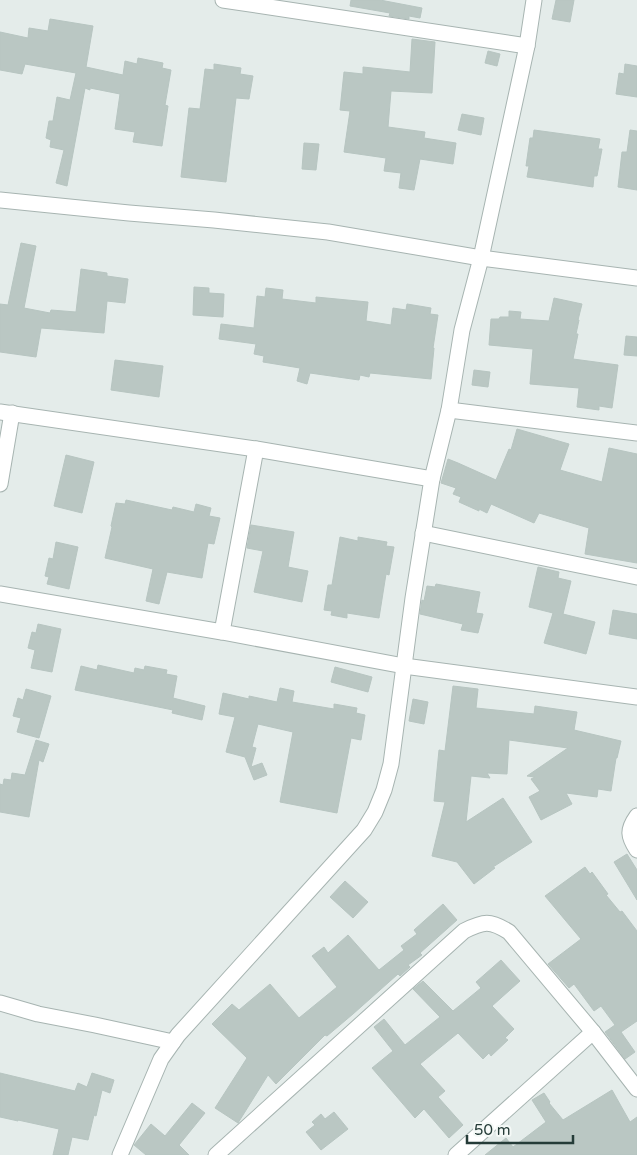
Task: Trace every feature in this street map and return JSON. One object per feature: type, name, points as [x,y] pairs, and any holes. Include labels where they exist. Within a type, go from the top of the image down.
[{"type":"street","points":[[223,0],[527,46]]},
{"type":"street","points":[[120,1155],[161,1059],[197,1014],[364,830],[375,812],[384,790],[391,764],[413,598],[432,479],[449,410],[462,330],[481,258],[527,46],[534,0]]},
{"type":"street","points":[[0,200],[328,232],[481,258],[637,278]]},
{"type":"street","points":[[449,410],[637,434]]},
{"type":"street","points":[[0,484],[6,412],[256,449],[432,479]]},
{"type":"street","points":[[222,632],[256,449]]},
{"type":"street","points":[[423,533],[637,577]]},
{"type":"street","points":[[0,594],[222,632],[404,666],[637,697]]},
{"type":"street","points":[[637,816],[629,832],[637,850]]},
{"type":"street","points":[[216,1155],[464,932],[478,924],[487,923],[509,932],[593,1032],[637,1089]]},
{"type":"street","points":[[0,1003],[38,1014],[174,1042]]},
{"type":"street","points":[[456,1155],[593,1032]]},
{"type":"building","points":[[351,0],[380,0],[422,8],[420,18],[409,16],[409,19],[389,16],[390,13],[350,6]]},
{"type":"building","points":[[556,0],[574,0],[570,22],[552,19]]},
{"type":"building","points":[[50,19],[93,26],[86,67],[123,75],[125,61],[137,64],[138,58],[163,63],[162,68],[171,70],[165,105],[168,106],[162,146],[133,142],[135,132],[115,129],[120,94],[85,88],[67,186],[56,183],[64,150],[50,147],[51,140],[46,138],[49,121],[53,121],[57,97],[70,100],[76,73],[25,64],[22,74],[0,70],[0,32],[28,38],[29,28],[48,31]]},
{"type":"building","points":[[412,39],[435,42],[432,93],[391,91],[388,127],[425,132],[424,138],[456,143],[453,164],[420,159],[414,190],[399,188],[401,173],[384,171],[386,158],[344,152],[350,111],[340,110],[344,72],[363,74],[363,67],[410,72]]},
{"type":"building","points":[[488,51],[500,54],[497,66],[485,63]]},
{"type":"building","points":[[214,64],[241,68],[240,74],[253,76],[249,99],[236,98],[226,182],[181,177],[189,108],[200,109],[205,69],[214,70]]},
{"type":"building","points":[[625,64],[637,66],[637,97],[616,94],[619,73],[624,74]]},
{"type":"building","points":[[462,114],[484,118],[481,135],[458,130]]},
{"type":"building","points":[[534,130],[600,139],[598,149],[602,149],[597,176],[594,176],[593,187],[527,177],[529,166],[526,166],[530,138],[533,138]]},
{"type":"building","points":[[630,130],[637,131],[637,190],[618,187],[622,152],[627,152]]},
{"type":"building","points":[[304,143],[319,144],[316,170],[302,169]]},
{"type":"building","points":[[21,243],[36,246],[24,308],[50,313],[51,310],[76,312],[81,269],[128,279],[125,303],[107,301],[104,333],[41,328],[36,357],[0,352],[0,304],[8,305]]},
{"type":"building","points":[[194,287],[209,288],[209,293],[224,294],[223,317],[193,315]]},
{"type":"building","points":[[266,288],[283,290],[282,299],[316,303],[316,297],[368,302],[366,321],[391,325],[393,308],[406,310],[407,304],[431,308],[430,314],[438,315],[431,379],[370,373],[369,377],[360,375],[359,380],[310,373],[307,384],[297,381],[300,368],[263,362],[264,356],[254,354],[256,344],[219,339],[221,324],[254,328],[257,296],[265,297]]},
{"type":"building","points":[[554,298],[582,304],[573,359],[618,365],[612,408],[599,406],[599,410],[577,407],[579,388],[530,384],[533,349],[489,345],[491,319],[509,317],[509,311],[521,312],[520,319],[549,321]]},
{"type":"building","points":[[626,336],[637,337],[637,356],[624,355]]},
{"type":"building","points":[[115,360],[163,366],[159,397],[111,390]]},
{"type":"building","points":[[474,370],[490,372],[488,387],[472,385]]},
{"type":"building","points":[[517,429],[569,444],[560,470],[602,482],[609,448],[637,454],[637,563],[585,554],[589,528],[539,513],[534,523],[491,504],[487,513],[479,509],[479,511],[459,502],[461,497],[453,494],[456,488],[441,483],[448,459],[496,480],[509,449],[511,450]]},
{"type":"building","points":[[66,455],[94,462],[82,513],[54,506]]},
{"type":"building","points":[[126,500],[172,510],[173,507],[194,512],[196,504],[211,508],[209,516],[220,518],[214,544],[208,543],[202,578],[167,572],[159,604],[146,601],[153,569],[105,558],[116,503],[125,504]]},
{"type":"building","points":[[251,525],[294,532],[288,567],[308,571],[302,602],[254,592],[263,551],[247,548]]},
{"type":"building","points":[[340,537],[358,541],[358,537],[387,542],[386,546],[394,547],[389,575],[386,574],[379,618],[347,613],[347,618],[331,615],[332,611],[324,610],[328,585],[332,585]]},
{"type":"building","points":[[56,542],[78,547],[69,589],[47,584],[49,577],[45,576],[49,558],[53,559]]},
{"type":"building","points":[[538,567],[559,572],[558,578],[571,581],[563,614],[595,622],[586,654],[544,643],[553,613],[529,607]]},
{"type":"building","points":[[436,584],[480,592],[476,613],[483,614],[478,633],[461,630],[463,624],[420,614],[427,586],[435,587]]},
{"type":"building","points":[[613,610],[637,614],[637,639],[609,634]]},
{"type":"building","points":[[38,624],[61,629],[52,672],[31,668],[35,650],[28,648],[32,632],[36,633]]},
{"type":"building","points":[[98,665],[134,673],[135,668],[144,670],[145,666],[167,670],[166,674],[177,676],[173,698],[205,706],[202,720],[172,713],[173,710],[75,690],[81,666],[97,670]]},
{"type":"building","points":[[335,667],[372,677],[368,692],[331,682]]},
{"type":"building","points":[[453,686],[478,689],[476,708],[534,714],[535,706],[577,712],[574,730],[621,741],[616,758],[611,791],[598,789],[597,797],[566,793],[572,804],[541,820],[529,797],[540,791],[531,779],[535,777],[527,776],[568,748],[509,740],[507,774],[487,773],[490,778],[471,776],[466,822],[503,798],[532,842],[493,867],[495,868],[474,884],[457,862],[432,856],[445,802],[434,801],[439,750],[445,751]]},
{"type":"building","points":[[280,688],[294,691],[292,702],[334,709],[334,704],[357,708],[356,713],[365,715],[361,740],[351,738],[337,813],[280,802],[293,732],[258,724],[252,747],[256,748],[251,767],[262,763],[267,775],[254,780],[245,757],[226,752],[235,717],[219,714],[223,693],[249,699],[249,696],[277,702]]},
{"type":"building","points":[[26,689],[51,696],[39,738],[17,732],[21,718],[13,716],[18,698],[23,700]]},
{"type":"building","points":[[413,699],[428,702],[424,724],[409,721]]},
{"type":"building","points":[[36,740],[49,744],[43,762],[39,760],[29,817],[0,812],[0,784],[3,785],[4,779],[11,780],[12,773],[25,775]]},
{"type":"building","points":[[627,854],[637,870],[637,900],[614,862]]},
{"type":"building","points":[[585,867],[590,874],[592,872],[608,894],[606,895],[620,912],[622,911],[637,931],[637,1021],[621,1032],[635,1052],[625,1059],[605,1032],[615,1025],[601,1006],[594,1011],[574,984],[569,988],[548,964],[581,939],[545,896]]},
{"type":"building","points":[[345,881],[368,902],[353,918],[330,897]]},
{"type":"building","points":[[443,904],[457,920],[420,953],[422,955],[408,965],[410,967],[400,976],[398,974],[327,1036],[325,1035],[276,1084],[268,1075],[238,1123],[215,1108],[247,1058],[212,1024],[232,1004],[239,1010],[270,984],[299,1018],[337,987],[312,956],[324,947],[328,953],[348,935],[379,970],[404,950],[401,946],[417,934],[414,930]]},
{"type":"building","points":[[501,960],[520,981],[492,1006],[514,1029],[505,1038],[508,1040],[491,1056],[489,1053],[483,1059],[458,1033],[420,1064],[445,1091],[438,1097],[463,1125],[449,1138],[424,1109],[415,1118],[372,1068],[393,1051],[374,1027],[384,1019],[405,1045],[440,1017],[413,989],[423,981],[453,1011],[481,988],[476,982]]},
{"type":"building","points":[[0,1073],[75,1091],[78,1083],[87,1087],[92,1073],[114,1080],[110,1093],[102,1090],[88,1140],[72,1137],[68,1155],[53,1155],[59,1129],[0,1117]]},
{"type":"building","points":[[612,1090],[630,1122],[637,1117],[637,1155],[485,1155],[506,1138],[513,1147],[546,1122],[532,1100],[544,1093],[549,1103],[563,1120]]},
{"type":"building","points":[[192,1103],[205,1113],[179,1145],[189,1155],[146,1155],[134,1145],[151,1124],[165,1136]]},
{"type":"building","points":[[334,1112],[348,1129],[321,1150],[306,1132],[315,1125],[312,1122],[321,1114],[325,1119]]}]
